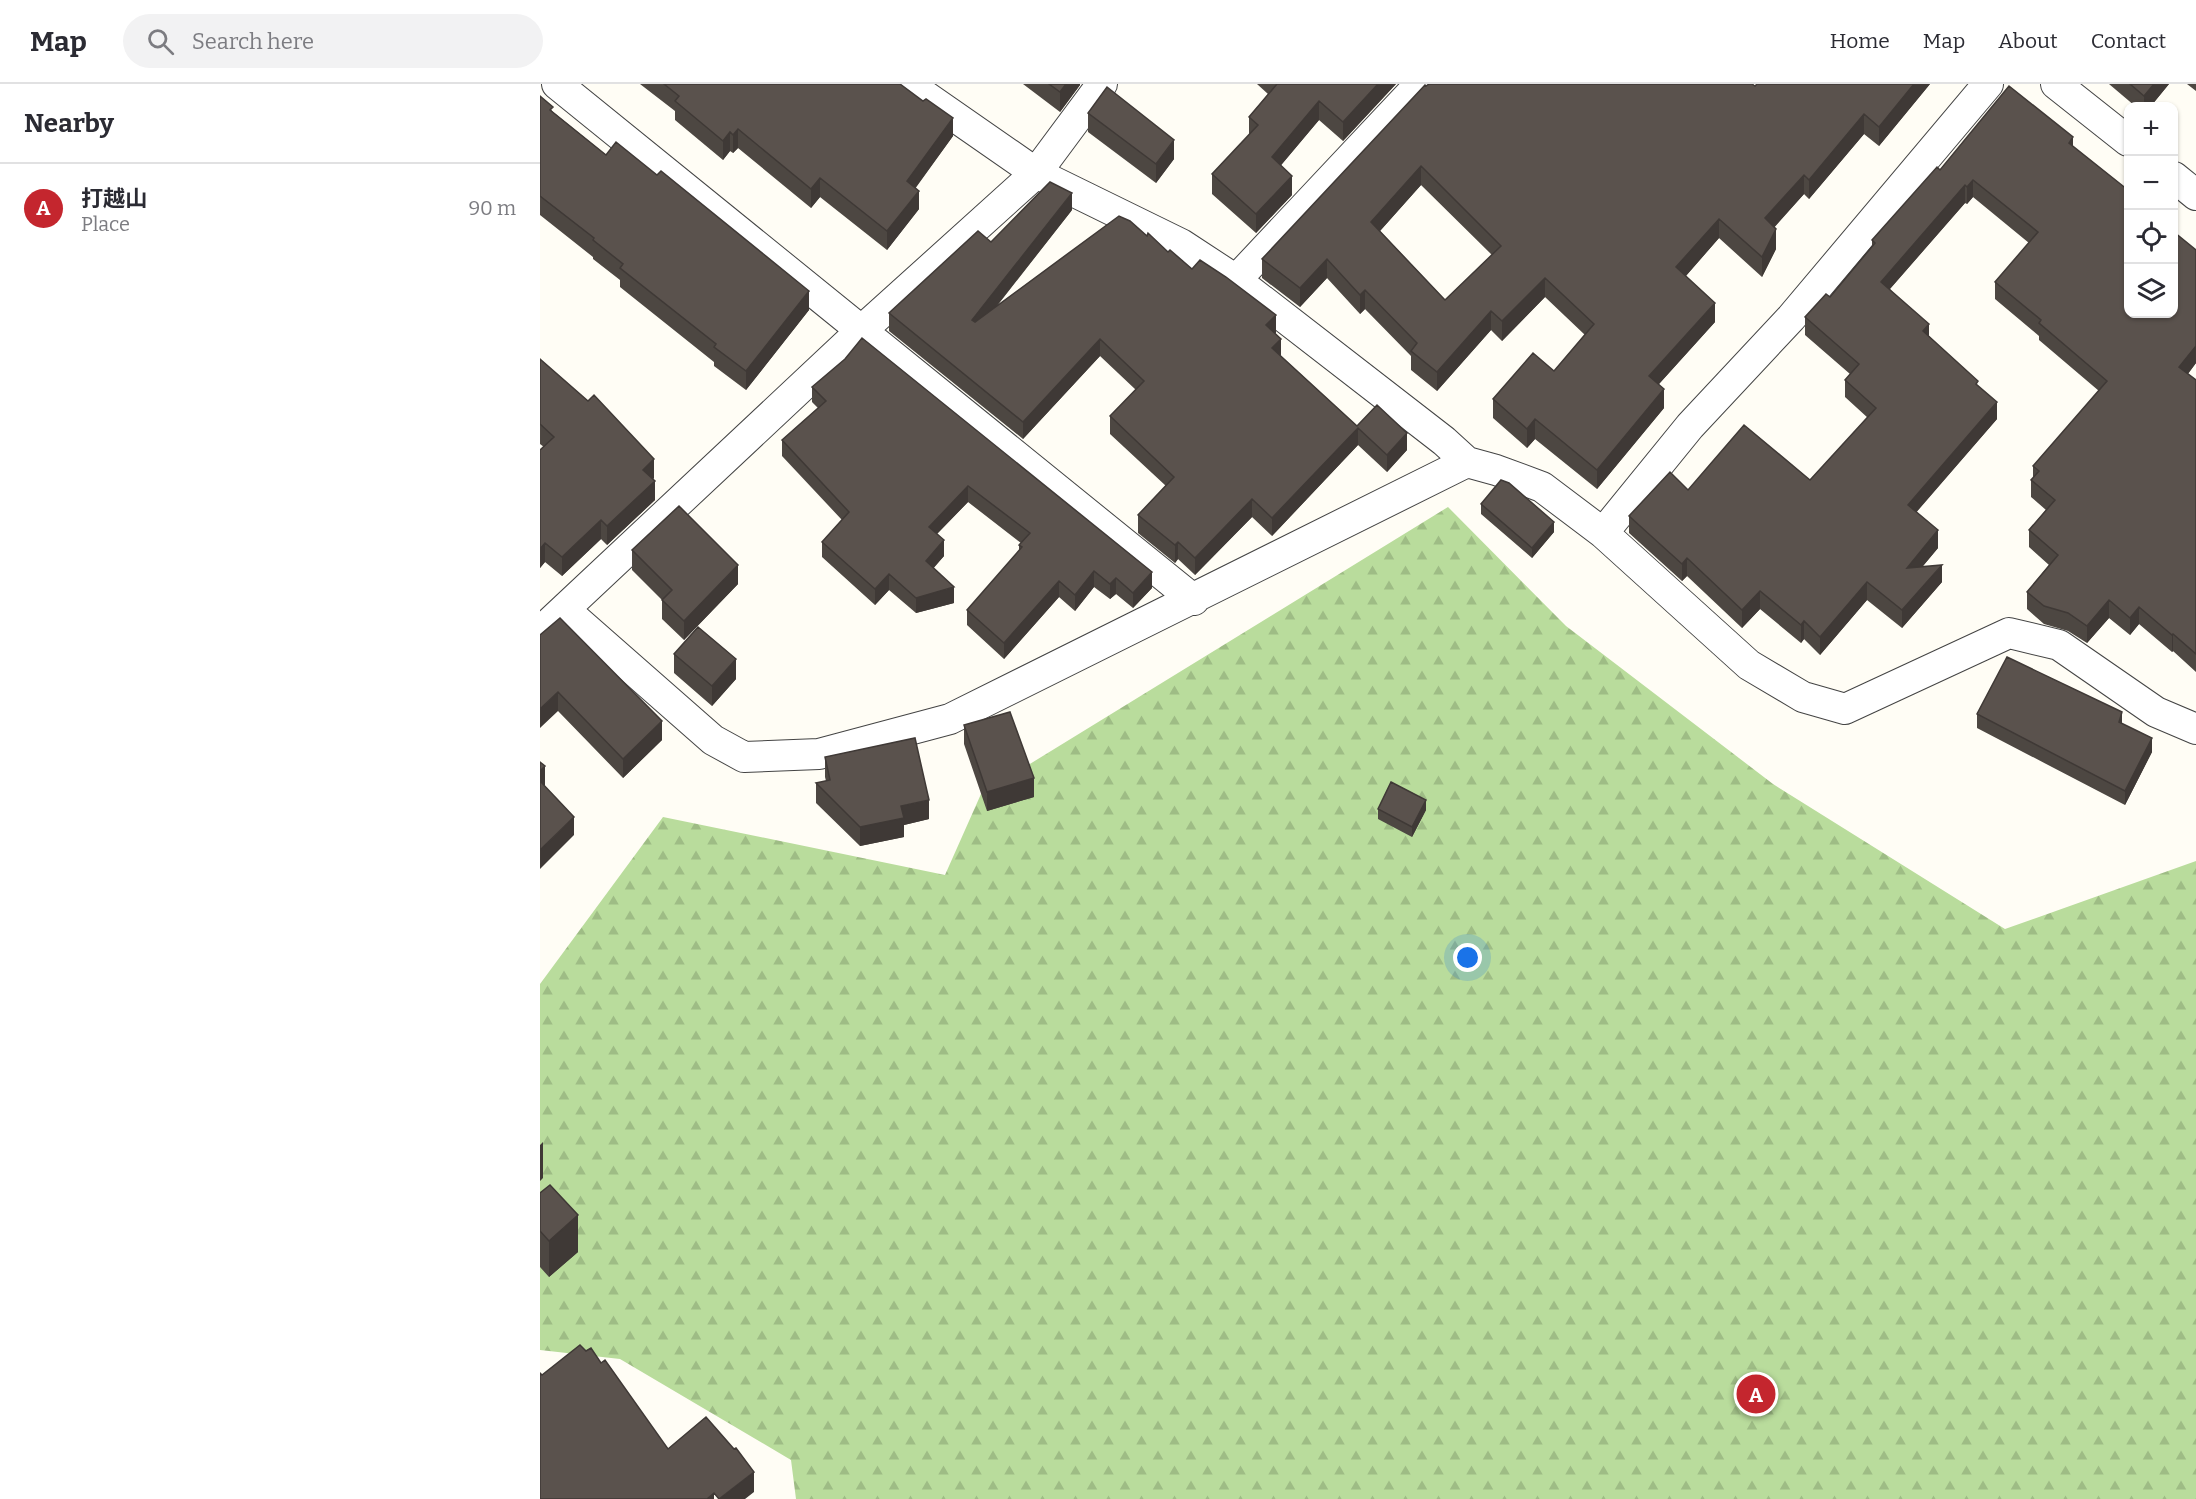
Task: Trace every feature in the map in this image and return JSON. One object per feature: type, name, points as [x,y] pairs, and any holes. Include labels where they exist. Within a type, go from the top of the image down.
[{"type":"street","points":[[557,84],[1194,600]]},
{"type":"street","points":[[908,84],[1036,172],[1180,244],[1236,280],[1444,441],[1467,462],[1542,487],[1603,533],[1749,665],[1803,697],[1845,709],[2009,633],[2059,645],[2156,712],[2196,729]]},
{"type":"street","points":[[540,632],[861,331],[1036,172],[1102,84]]},
{"type":"street","points":[[1236,280],[1420,84]]},
{"type":"street","points":[[1603,533],[1690,426],[1787,323],[1988,84]]},
{"type":"street","points":[[2056,84],[2124,138]]},
{"type":"street","points":[[2178,180],[2196,195]]},
{"type":"street","points":[[565,610],[713,740],[744,757],[819,754],[950,719],[1194,600],[1467,462]]},
{"type":"green space","points":[[1448,507],[1566,626],[1773,784],[2005,929],[2196,861],[2196,1499],[796,1499],[791,1460],[620,1359],[540,1350],[540,984],[663,817],[945,875],[981,794]]},
{"type":"building","points":[[664,84],[900,84],[923,101],[926,99],[953,118],[907,181],[919,191],[887,231],[820,178],[811,189],[738,129],[733,135],[730,132],[723,141],[675,101],[679,96]]},
{"type":"building","points":[[1049,84],[1066,84],[1060,92]]},
{"type":"building","points":[[1277,84],[1378,84],[1343,122],[1319,101],[1272,157],[1292,176],[1256,214],[1212,174],[1258,125],[1249,117]]},
{"type":"building","points":[[1429,84],[1752,84],[1755,86],[1757,84],[1914,84],[1879,127],[1864,114],[1809,180],[1804,175],[1765,218],[1776,229],[1762,257],[1719,219],[1676,267],[1715,303],[1649,376],[1664,389],[1597,470],[1535,419],[1527,429],[1493,399],[1533,353],[1554,371],[1594,324],[1545,278],[1502,321],[1491,311],[1437,372],[1411,351],[1417,343],[1365,290],[1360,295],[1327,259],[1300,288],[1262,259]],"holes":[[[1421,166],[1501,246],[1445,300],[1371,222]]]},
{"type":"building","points":[[2130,84],[2154,84],[2144,96]]},
{"type":"building","points":[[2009,86],[2073,137],[2069,143],[2124,187],[2124,318],[2178,318],[2178,235],[2196,250],[2196,346],[2179,367],[2196,380],[2196,654],[2139,607],[2130,618],[2109,600],[2087,626],[2068,613],[2044,606],[2027,592],[2058,555],[2029,530],[2055,500],[2031,480],[2039,471],[2033,466],[2107,381],[2039,323],[2041,320],[1995,282],[2038,232],[1973,180],[1967,187],[1965,185],[1881,282],[1929,324],[1923,331],[1978,381],[1976,384],[1997,402],[1908,505],[1938,530],[1907,568],[1942,565],[1902,610],[1867,582],[1820,637],[1804,621],[1801,625],[1760,591],[1742,610],[1687,558],[1682,564],[1629,516],[1670,472],[1688,490],[1744,425],[1810,480],[1876,408],[1845,380],[1859,364],[1805,317],[1826,294],[1830,297],[1875,243],[1872,240],[1937,167],[1940,170]]},
{"type":"building","points":[[1107,87],[1174,140],[1156,164],[1088,113]]},
{"type":"building","points":[[540,96],[553,107],[550,110],[606,155],[616,142],[657,175],[661,171],[809,291],[746,371],[714,347],[716,344],[620,268],[623,264],[540,196]]},
{"type":"building","points":[[1050,182],[1072,193],[972,320],[975,322],[1119,216],[1130,221],[1147,236],[1148,233],[1168,252],[1170,250],[1192,269],[1200,260],[1276,315],[1266,325],[1281,339],[1272,348],[1357,426],[1377,405],[1407,433],[1387,455],[1358,428],[1272,518],[1252,499],[1195,558],[1178,542],[1175,545],[1138,515],[1174,477],[1110,416],[1144,381],[1100,339],[1023,422],[889,313],[978,231],[991,242]]},
{"type":"building","points":[[862,338],[1152,572],[1133,593],[1116,578],[1110,584],[1094,571],[1075,595],[1059,581],[1004,643],[967,610],[1022,547],[1019,545],[1030,533],[968,486],[929,527],[944,540],[926,561],[954,587],[916,598],[889,574],[875,589],[822,542],[849,512],[782,440],[826,401],[812,387],[845,359]]},
{"type":"building","points":[[540,359],[588,401],[594,395],[654,459],[643,470],[655,481],[607,526],[601,520],[562,557],[545,543],[540,549],[540,450],[554,437],[540,424]]},
{"type":"building","points":[[1501,480],[1509,483],[1554,522],[1532,548],[1481,504]]},
{"type":"building","points":[[679,506],[738,565],[684,621],[662,600],[672,590],[632,550]]},
{"type":"building","points":[[560,618],[662,721],[623,759],[558,692],[540,709],[540,635]]},
{"type":"building","points":[[698,627],[736,659],[712,686],[674,654]]},
{"type":"building","points":[[2007,657],[2122,712],[2119,722],[2152,738],[2125,791],[1977,714]]},
{"type":"building","points":[[1010,712],[1034,778],[987,792],[964,725]]},
{"type":"building","points":[[915,738],[929,800],[901,806],[904,818],[860,827],[816,783],[830,780],[825,757]]},
{"type":"building","points":[[540,781],[574,817],[540,850]]},
{"type":"building","points":[[1391,782],[1426,800],[1412,827],[1378,809]]},
{"type":"building","points":[[550,1185],[578,1215],[549,1241],[540,1231],[540,1193]]},
{"type":"building","points":[[580,1345],[586,1351],[591,1348],[601,1363],[605,1360],[668,1449],[706,1417],[734,1449],[736,1448],[754,1472],[719,1499],[714,1493],[707,1499],[540,1499],[540,1373],[542,1375]]},
{"type":"place","name":"打越山","points":[[1756,1394]]}]
